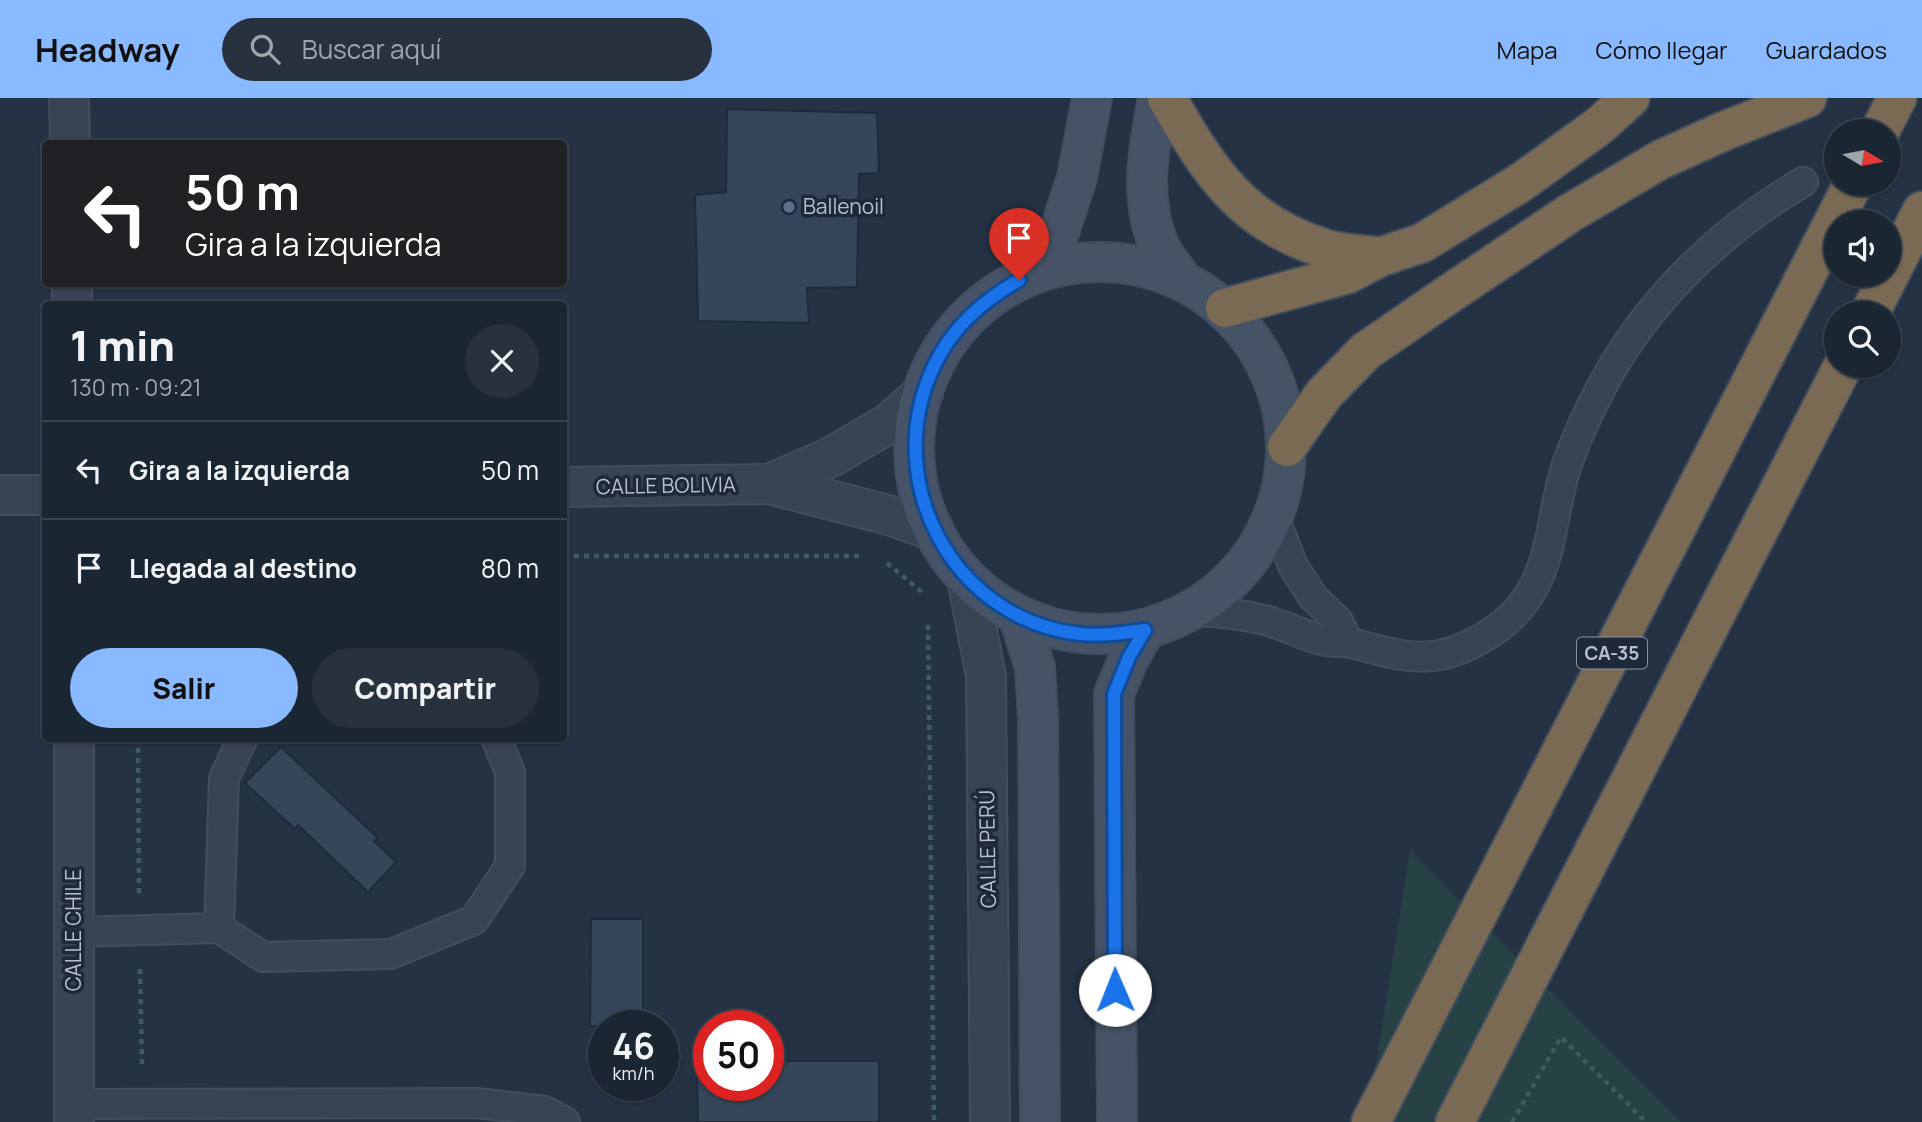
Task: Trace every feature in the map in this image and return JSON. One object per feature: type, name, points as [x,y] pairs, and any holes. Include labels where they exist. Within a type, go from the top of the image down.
[{"type":"highway","points":[[1167,98],[1218,179],[1248,211],[1284,233],[1328,249],[1380,257]]},
{"type":"highway","points":[[1225,308],[1348,274],[1380,257],[1422,243],[1520,183],[1599,126],[1630,98]]},
{"type":"highway","points":[[1287,447],[1324,394],[1366,351],[1570,213],[1660,160],[1807,98]]},
{"type":"highway","points":[[1886,119],[1897,98]]},
{"type":"highway","name":"CA-35","points":[[1371,1122],[1847,196]]},
{"type":"highway","points":[[1876,301],[1922,211]]},
{"type":"highway","points":[[1455,1122],[1837,378]]},
{"type":"main road","points":[[1047,269],[1077,178],[1092,98]]},
{"type":"main road","points":[[1158,98],[1147,155],[1149,212],[1158,245],[1182,280]]},
{"type":"main road","points":[[1115,262],[1160,271],[1182,280],[1225,308],[1251,337],[1270,371],[1283,412],[1287,447],[1283,487],[1274,517],[1260,545],[1241,571],[1218,593],[1192,611],[1145,630],[1113,635],[1081,634],[1050,628],[1019,617],[992,600],[967,579],[948,556],[934,531],[920,494],[915,463],[917,416],[934,365],[969,316],[1001,290],[1047,269],[1069,264],[1115,262]]},
{"type":"main road","points":[[1019,617],[1035,667],[1038,719],[1040,1122]]},
{"type":"main road","points":[[1117,1122],[1114,694],[1129,657],[1145,630]]},
{"type":"street","points":[[69,98],[70,140]]},
{"type":"street","name":"CALLE BOLIVIA","points":[[769,484],[831,457],[888,424],[923,393]]},
{"type":"street","name":"CALLE BOLIVIA","points":[[567,487],[769,484],[892,516],[934,531]]},
{"type":"street","points":[[0,495],[42,495]]},
{"type":"street","name":"CALLE PERÚ","points":[[967,579],[986,676],[990,1122]]},
{"type":"street","name":"CALLE CHILE","points":[[74,742],[74,1113]]},
{"type":"lane","points":[[1192,611],[1230,613],[1267,620],[1328,642],[1348,642],[1405,657],[1438,656],[1469,648],[1502,625],[1530,598],[1548,552],[1564,473],[1599,391],[1648,315],[1707,251],[1781,195],[1803,182]]},
{"type":"lane","points":[[1274,517],[1293,566],[1313,597],[1338,621],[1348,642]]},
{"type":"lane","points":[[219,928],[224,778],[241,742]]},
{"type":"lane","points":[[74,932],[219,928],[263,957],[391,954],[474,920],[509,866],[510,772],[498,742]]},
{"type":"lane","points":[[74,1113],[477,1102],[545,1111],[565,1122]]},
{"type":"path","points":[[567,556],[865,556]]},
{"type":"path","points":[[878,556],[928,597]]},
{"type":"path","points":[[928,624],[934,1122]]},
{"type":"path","points":[[1512,1122],[1561,1037],[1646,1122]]},
{"type":"green space","points":[[1410,850],[1681,1122],[1367,1122]]},
{"type":"building","points":[[727,109],[877,113],[879,173],[859,174],[857,287],[807,288],[809,323],[698,321],[695,195],[726,192]]},
{"type":"building","points":[[281,747],[378,838],[374,841],[396,862],[368,892],[298,825],[295,829],[245,783]]},
{"type":"building","points":[[591,919],[643,919],[643,1010],[590,1010]]},
{"type":"building","points":[[784,1061],[879,1061],[879,1122],[698,1122],[698,1101],[784,1101]]},
{"type":"place","name":"Ballenoil","points":[[789,207]]},
{"type":"route","points":[[1019,280],[993,296],[969,316],[934,365],[917,416],[914,440],[918,486],[934,531],[948,556],[967,579],[992,600],[1019,617],[1050,628],[1081,634],[1113,635],[1145,630],[1129,657],[1114,694],[1115,990]]}]
